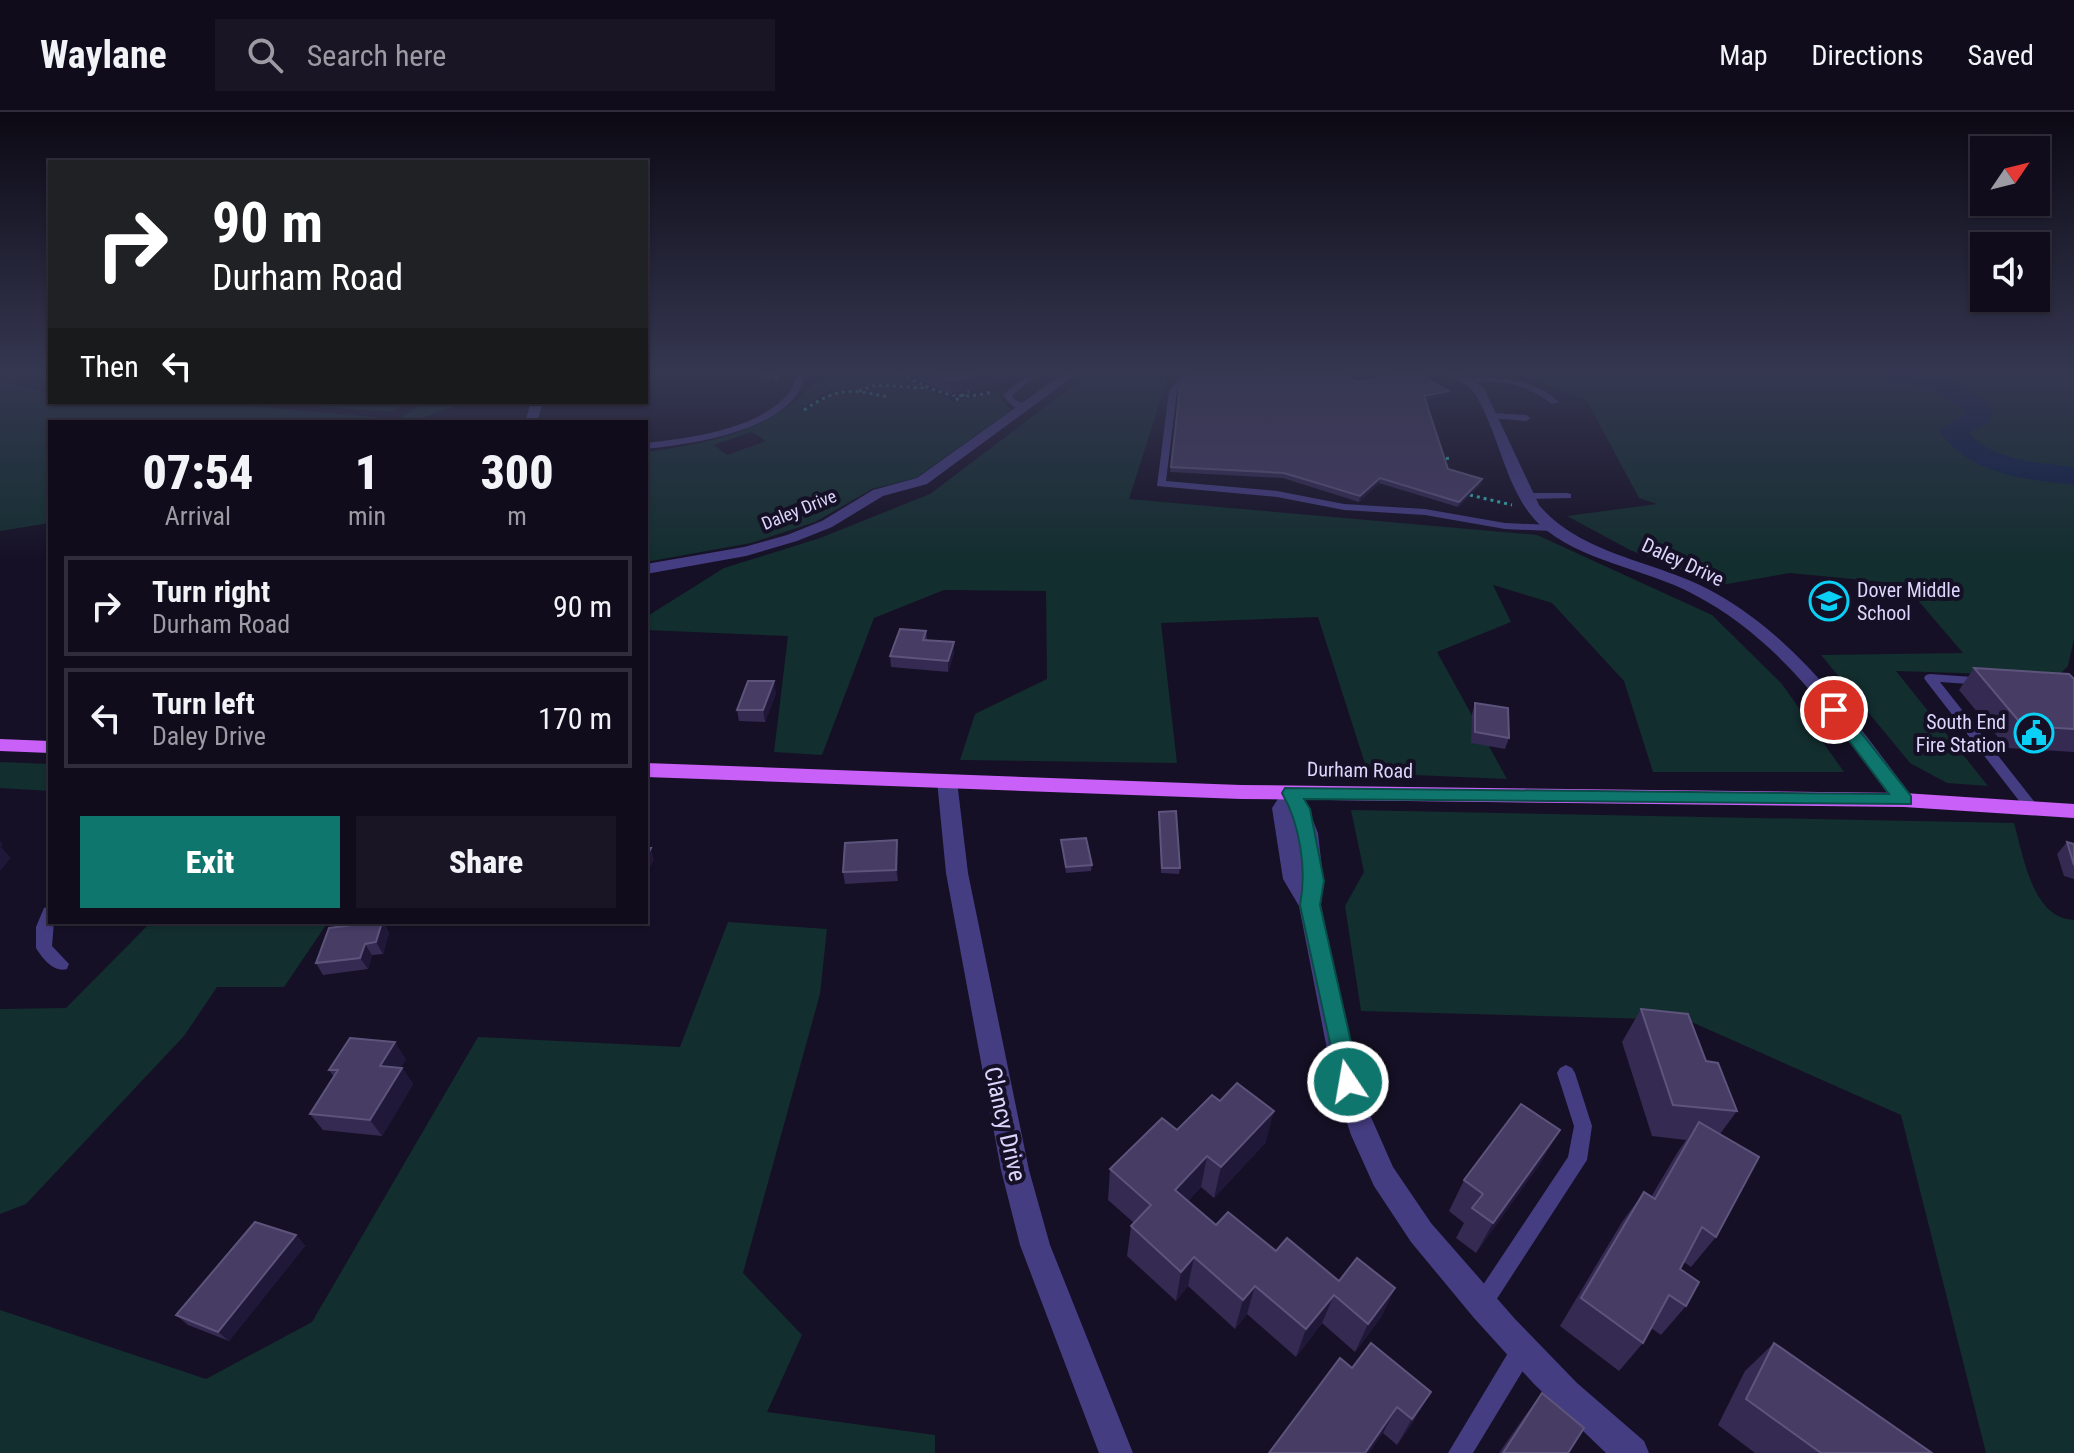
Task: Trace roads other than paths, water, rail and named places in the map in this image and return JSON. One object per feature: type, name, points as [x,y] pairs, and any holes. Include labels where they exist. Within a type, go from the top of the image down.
[{"type":"main road","points":[[0,745],[48,747]]},
{"type":"main road","name":"Durham Road","points":[[648,770],[1292,793],[1904,800],[2074,811]]},
{"type":"street","name":"Daley Drive","points":[[648,569],[746,551],[813,530],[878,493],[928,478],[986,436]]},
{"type":"street","name":"Daley Drive","points":[[1500,436],[1523,501],[1552,528],[1683,582],[1753,624],[1772,639],[1818,690],[1904,800]]},
{"type":"street","name":"Clancy Drive","points":[[947,781],[957,873],[1015,1170],[1035,1245],[1116,1453]]},
{"type":"street","points":[[1292,793],[1300,809],[1314,881],[1310,905],[1363,1134],[1383,1180],[1410,1219],[1522,1351],[1570,1399],[1632,1453]]},
{"type":"lane","points":[[648,446],[705,436]]},
{"type":"lane","points":[[1167,436],[1161,484],[1277,494],[1344,507],[1425,512],[1505,526],[1552,528]]},
{"type":"lane","points":[[1523,501],[1567,496]]},
{"type":"lane","points":[[1993,681],[1930,678],[2032,808]]},
{"type":"lane","points":[[48,917],[44,927],[44,948],[61,964]]},
{"type":"lane","points":[[1481,1305],[1577,1160],[1583,1126],[1566,1073]]},
{"type":"lane","points":[[1460,1453],[1522,1351]]},
{"type":"waterway","points":[[1957,436],[1973,451],[2006,465],[2074,476]]},
{"type":"place","name":"Dover Middle School","points":[[1829,601]]},
{"type":"place","name":"South End Fire Station","points":[[2034,733]]}]
